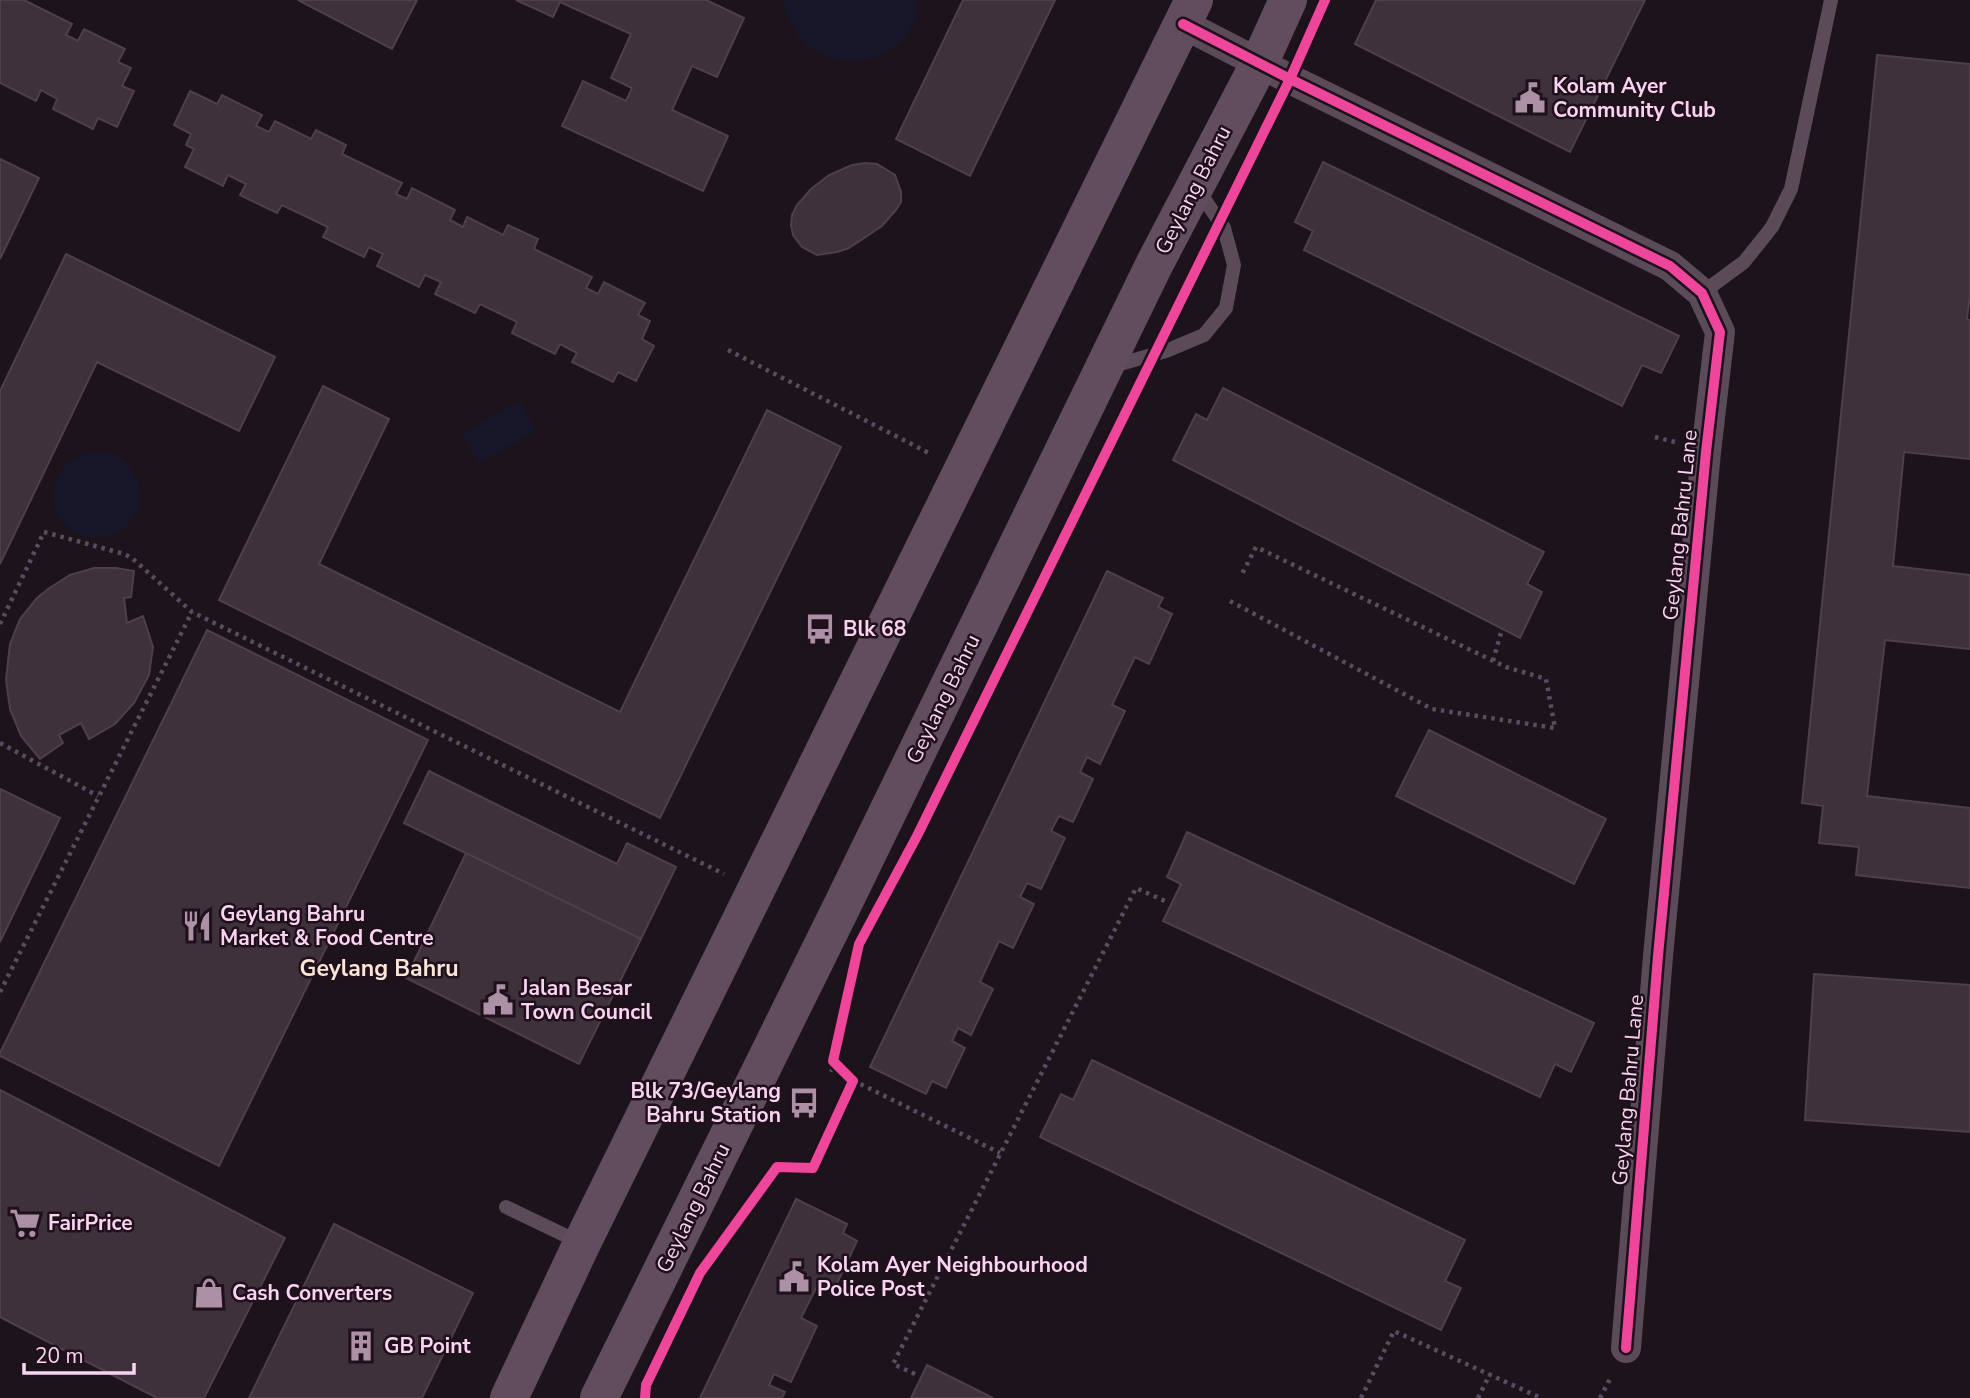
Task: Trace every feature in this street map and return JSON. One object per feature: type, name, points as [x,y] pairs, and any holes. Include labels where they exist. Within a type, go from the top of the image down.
[{"type":"main road","name":"Geylang Bahru","points":[[599,1398],[1104,368],[1259,64],[1288,0]]},
{"type":"main road","points":[[509,1398],[582,1243],[991,409],[1189,12]]},
{"type":"street","name":"Geylang Bahru Lane","points":[[1189,12],[1259,64],[1670,266],[1702,293],[1720,332],[1704,465],[1658,956],[1626,1348]]},
{"type":"lane","points":[[1702,293],[1744,262],[1772,228],[1791,189],[1831,0]]},
{"type":"lane","points":[[1104,368],[1166,351],[1204,335],[1226,308],[1234,265],[1224,228],[1196,186]]},
{"type":"lane","points":[[506,1207],[582,1243]]},
{"type":"path","points":[[727,350],[930,454]]},
{"type":"path","points":[[0,624],[44,532],[124,554],[132,558],[192,612],[732,877]]},
{"type":"path","points":[[1230,601],[1432,709],[1555,727],[1546,679],[1506,667],[1256,547],[1242,574]]},
{"type":"path","points":[[0,992],[192,612]]},
{"type":"path","points":[[1493,661],[1502,629]]},
{"type":"path","points":[[0,743],[98,796]]},
{"type":"path","points":[[915,1374],[893,1364],[1136,888],[1166,901]]},
{"type":"path","points":[[832,1065],[853,1081],[1000,1153]]},
{"type":"path","points":[[847,1094],[853,1081]]},
{"type":"path","points":[[1361,1398],[1394,1331],[1541,1398]]},
{"type":"path","points":[[1478,1398],[1490,1374]]},
{"type":"shaded area","points":[[783,0],[920,0],[915,21],[893,48],[879,56],[846,61],[815,50],[801,39],[792,26]]},
{"type":"shaded area","points":[[520,401],[537,431],[479,463],[461,434]]},
{"type":"shaded area","points":[[97,452],[121,459],[133,471],[140,495],[133,519],[121,531],[97,538],[73,531],[61,519],[54,495],[61,471],[73,459]]},
{"type":"building","points":[[0,0],[24,0],[72,24],[66,35],[78,41],[84,29],[125,49],[118,62],[131,68],[122,86],[134,91],[117,127],[98,118],[93,129],[53,109],[57,99],[41,90],[36,101],[0,83]]},
{"type":"building","points":[[298,0],[417,0],[392,49]]},
{"type":"building","points":[[516,0],[706,0],[744,18],[717,77],[692,66],[672,110],[728,136],[703,191],[562,126],[583,81],[626,101],[632,88],[611,78],[631,34],[560,2],[553,17]]},
{"type":"building","points":[[963,0],[1055,0],[970,176],[896,139]]},
{"type":"building","name":"Kolam Ayer Community Club","points":[[1376,0],[1645,0],[1570,152],[1355,44]]},
{"type":"building","points":[[1877,55],[1970,64],[1970,295],[1967,319],[1970,320],[1970,459],[1904,452],[1893,566],[1970,575],[1970,649],[1885,640],[1867,796],[1970,808],[1970,888],[1856,875],[1859,847],[1819,843],[1823,806],[1802,803]]},
{"type":"building","points":[[190,91],[217,104],[222,95],[262,115],[256,126],[269,132],[275,121],[311,139],[316,130],[346,145],[342,154],[402,183],[396,194],[407,199],[412,188],[455,210],[450,220],[463,227],[467,217],[503,235],[508,225],[538,239],[534,249],[592,277],[586,288],[598,294],[604,282],[645,303],[638,315],[650,321],[642,339],[654,346],[636,381],[618,372],[613,382],[572,362],[577,353],[560,344],[555,354],[512,333],[517,322],[480,304],[475,313],[435,294],[441,282],[425,275],[419,287],[377,266],[383,254],[369,247],[364,257],[323,237],[328,227],[282,205],[277,213],[240,195],[246,184],[228,175],[223,186],[185,167],[194,149],[186,145],[191,134],[174,125]]},
{"type":"building","points":[[0,159],[39,178],[0,259]]},
{"type":"building","points":[[1323,162],[1679,336],[1661,373],[1642,365],[1622,406],[1304,250],[1313,231],[1295,222]]},
{"type":"building","points":[[877,164],[895,175],[901,192],[901,202],[896,210],[882,226],[849,248],[817,255],[802,247],[793,235],[791,225],[797,205],[829,175],[852,165]]},
{"type":"building","points":[[66,254],[275,357],[239,431],[97,362],[0,564],[0,391]]},
{"type":"building","points":[[323,386],[389,419],[319,564],[620,712],[767,410],[841,447],[660,818],[219,600]]},
{"type":"building","points":[[1223,388],[1544,552],[1527,584],[1542,592],[1520,638],[1173,460],[1196,414],[1207,420]]},
{"type":"building","points":[[94,568],[134,571],[131,597],[124,598],[127,623],[143,616],[153,647],[149,675],[134,703],[115,724],[89,739],[81,723],[59,735],[63,743],[40,759],[21,736],[10,709],[6,680],[10,644],[20,619],[37,598],[70,575]]},
{"type":"building","points":[[1107,571],[1163,598],[1158,607],[1172,614],[1149,664],[1135,657],[1112,705],[1125,711],[1100,764],[1087,757],[1080,772],[1093,779],[1073,822],[1059,816],[1051,831],[1065,838],[1041,889],[1027,883],[1020,897],[1034,904],[1013,948],[999,941],[980,982],[993,989],[971,1035],[958,1028],[952,1041],[965,1048],[946,1088],[932,1081],[926,1094],[870,1067]]},
{"type":"building","points":[[207,630],[428,740],[219,1166],[0,1056]]},
{"type":"building","points":[[1429,730],[1606,819],[1574,884],[1396,796]]},
{"type":"building","points":[[429,771],[617,864],[627,843],[676,867],[641,939],[404,823]]},
{"type":"building","points":[[0,789],[60,818],[0,942]]},
{"type":"building","points":[[1187,832],[1594,1023],[1571,1072],[1555,1064],[1540,1097],[1163,921],[1181,884],[1167,877]]},
{"type":"building","points":[[466,853],[641,939],[579,1064],[406,978]]},
{"type":"building","points":[[1814,974],[1970,985],[1970,1132],[1805,1120]]},
{"type":"building","points":[[1092,1060],[1465,1240],[1445,1281],[1461,1288],[1441,1330],[1040,1137],[1061,1094],[1073,1100]]},
{"type":"building","points":[[0,1090],[285,1238],[204,1398],[157,1398],[0,1317]]},
{"type":"building","points":[[796,1199],[847,1224],[843,1233],[857,1241],[833,1292],[818,1284],[801,1318],[817,1326],[791,1382],[774,1374],[769,1385],[785,1392],[782,1398],[700,1398]]},
{"type":"building","name":"GB Point","points":[[334,1224],[473,1293],[422,1398],[249,1398]]},
{"type":"building","points":[[927,1365],[993,1398],[911,1398]]},
{"type":"cycle path","points":[[645,1398],[646,1385],[700,1273],[777,1167],[813,1168],[853,1081],[833,1061],[859,944],[917,836],[1290,79],[1325,0]]},
{"type":"cycle path","points":[[1183,24],[1670,266],[1702,293],[1720,332],[1658,956],[1626,1348]]},
{"type":"place","name":"Kolam Ayer Community Club","points":[[1530,98]]},
{"type":"place","name":"Blk 68","points":[[820,629]]},
{"type":"place","name":"Geylang Bahru Market & Food Centre","points":[[197,926]]},
{"type":"place","name":"Jalan Besar Town Council","points":[[498,1000]]},
{"type":"place","name":"Blk 73/Geylang Bahru Station","points":[[804,1103]]},
{"type":"place","name":"FairPrice","points":[[25,1223]]},
{"type":"place","name":"Kolam Ayer Neighbourhood Police Post","points":[[794,1277]]},
{"type":"place","name":"Cash Converters","points":[[209,1293]]},
{"type":"place","name":"GB Point","points":[[361,1346]]},
{"type":"district","name":"Geylang Bahru","points":[[379,968]]}]
